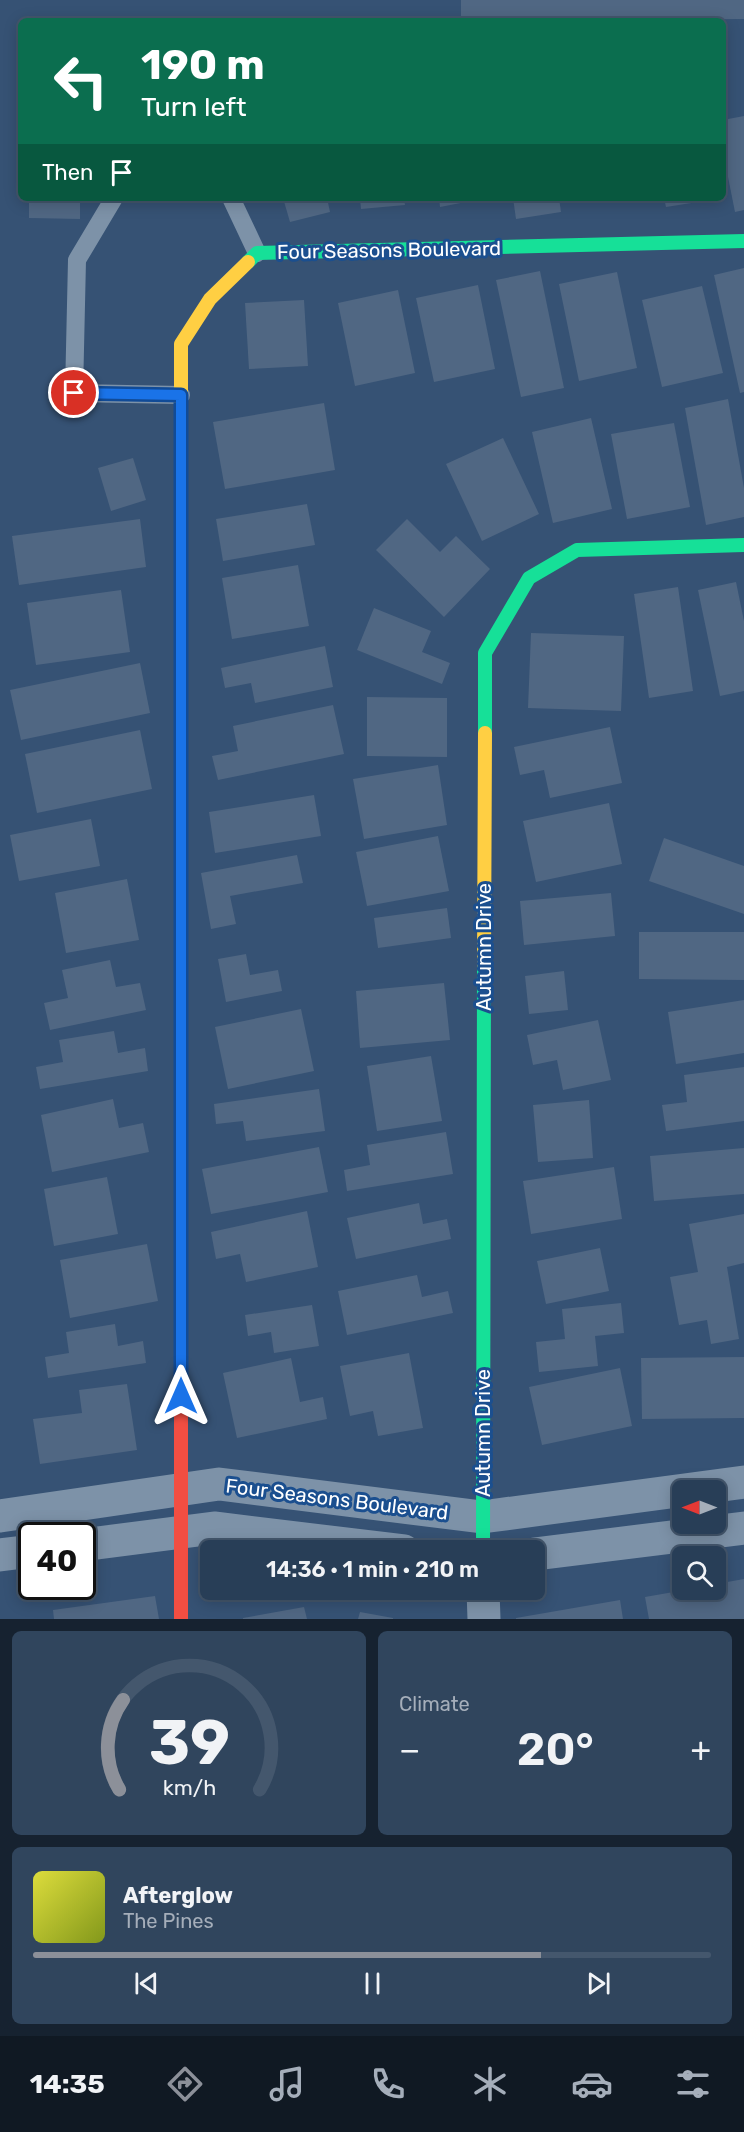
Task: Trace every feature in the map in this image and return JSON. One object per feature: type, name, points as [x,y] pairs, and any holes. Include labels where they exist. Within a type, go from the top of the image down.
[{"type":"street","name":"Four Seasons Boulevard","points":[[182,1619],[181,344],[210,299],[257,253],[744,241]]},
{"type":"street","name":"Autumn Drive","points":[[483,1540],[485,653],[529,578],[577,550],[744,545]]},
{"type":"street","name":"Four Seasons Boulevard","points":[[0,1516],[219,1484],[482,1517],[744,1482]]},
{"type":"street","points":[[96,1543],[214,1528],[313,1540]]},
{"type":"street","points":[[545,1553],[744,1528]]},
{"type":"street","points":[[0,1555],[18,1553]]},
{"type":"street","points":[[483,1600],[484,1619]]},
{"type":"lane","points":[[112,201],[77,260],[74,393],[181,395]]},
{"type":"lane","points":[[232,201],[257,253]]},
{"type":"building","points":[[461,0],[744,0],[744,19],[461,18]]},
{"type":"building","points":[[744,116],[744,210],[735,212],[726,167],[726,119]]},
{"type":"building","points":[[29,201],[80,201],[80,219],[29,218]]},
{"type":"building","points":[[284,201],[328,201],[330,212],[290,222]]},
{"type":"building","points":[[360,201],[404,201],[405,205],[361,209]]},
{"type":"building","points":[[439,201],[471,201],[440,207]]},
{"type":"building","points":[[513,201],[559,201],[561,212],[516,219]]},
{"type":"building","points":[[665,201],[704,201],[666,207]]},
{"type":"building","points":[[744,268],[744,392],[740,393],[714,275]]},
{"type":"building","points":[[540,271],[564,388],[521,397],[496,280]]},
{"type":"building","points":[[617,272],[637,368],[579,381],[559,284]]},
{"type":"building","points":[[478,285],[495,369],[434,382],[416,298]]},
{"type":"building","points":[[702,286],[723,373],[662,387],[642,300]]},
{"type":"building","points":[[398,290],[415,373],[355,386],[338,303]]},
{"type":"building","points":[[304,300],[308,366],[249,369],[245,303]]},
{"type":"building","points":[[728,399],[744,488],[744,517],[706,525],[685,408]]},
{"type":"building","points":[[324,403],[335,470],[225,489],[213,422]]},
{"type":"building","points":[[591,418],[612,509],[553,523],[532,432]]},
{"type":"building","points":[[674,423],[690,507],[627,519],[611,434]]},
{"type":"building","points":[[503,438],[539,514],[482,541],[446,464]]},
{"type":"building","points":[[133,458],[146,500],[111,511],[98,468]]},
{"type":"building","points":[[307,504],[315,545],[223,561],[216,519]]},
{"type":"building","points":[[140,519],[146,567],[19,585],[12,536]]},
{"type":"building","points":[[407,519],[440,552],[456,536],[490,569],[444,617],[376,550]]},
{"type":"building","points":[[298,565],[309,626],[232,639],[222,578]]},
{"type":"building","points":[[736,582],[744,621],[744,691],[720,696],[698,590]]},
{"type":"building","points":[[678,587],[693,691],[649,698],[634,594]]},
{"type":"building","points":[[121,590],[130,652],[36,665],[27,603]]},
{"type":"building","points":[[374,608],[431,631],[422,652],[450,663],[442,684],[357,650]]},
{"type":"building","points":[[531,633],[624,636],[621,711],[528,708]]},
{"type":"building","points":[[325,646],[333,687],[255,703],[251,683],[225,688],[221,668]]},
{"type":"building","points":[[140,663],[150,713],[21,740],[10,690]]},
{"type":"building","points":[[367,697],[447,698],[447,757],[367,756]]},
{"type":"building","points":[[333,705],[344,754],[218,780],[212,756],[238,751],[233,726]]},
{"type":"building","points":[[610,727],[622,783],[550,798],[544,770],[520,775],[514,747]]},
{"type":"building","points":[[140,730],[152,789],[37,813],[25,754]]},
{"type":"building","points":[[438,765],[447,825],[364,839],[353,779]]},
{"type":"building","points":[[314,795],[321,836],[215,853],[209,812]]},
{"type":"building","points":[[609,803],[622,864],[536,882],[523,821]]},
{"type":"building","points":[[91,819],[100,866],[19,881],[10,835]]},
{"type":"building","points":[[438,836],[449,891],[367,906],[356,852]]},
{"type":"building","points":[[664,838],[744,866],[744,914],[649,881]]},
{"type":"building","points":[[297,855],[303,883],[230,896],[236,924],[211,929],[201,873]]},
{"type":"building","points":[[127,879],[139,940],[66,953],[55,893]]},
{"type":"building","points":[[611,893],[615,936],[524,945],[520,901]]},
{"type":"building","points":[[447,908],[451,938],[378,948],[374,918]]},
{"type":"building","points":[[639,932],[744,932],[744,980],[639,979]]},
{"type":"building","points":[[246,954],[250,975],[278,970],[282,991],[226,1002],[218,959]]},
{"type":"building","points":[[110,960],[116,987],[140,983],[146,1010],[50,1030],[44,1003],[68,998],[62,970]]},
{"type":"building","points":[[564,971],[568,1010],[529,1014],[525,976]]},
{"type":"building","points":[[444,983],[450,1040],[360,1048],[356,991]]},
{"type":"building","points":[[744,1000],[744,1053],[676,1064],[668,1012]]},
{"type":"building","points":[[301,1009],[314,1071],[228,1089],[215,1027]]},
{"type":"building","points":[[598,1020],[611,1080],[563,1090],[557,1060],[533,1065],[527,1035]]},
{"type":"building","points":[[114,1031],[118,1053],[145,1048],[148,1071],[40,1089],[36,1067],[63,1062],[59,1040]]},
{"type":"building","points":[[431,1056],[442,1121],[377,1131],[367,1066]]},
{"type":"building","points":[[744,1067],[744,1121],[666,1131],[662,1105],[687,1102],[684,1075]]},
{"type":"building","points":[[319,1089],[325,1131],[246,1141],[243,1121],[216,1124],[214,1104]]},
{"type":"building","points":[[113,1099],[119,1128],[143,1123],[149,1152],[52,1172],[41,1115]]},
{"type":"building","points":[[589,1100],[593,1158],[538,1162],[533,1105]]},
{"type":"building","points":[[446,1132],[453,1174],[347,1191],[344,1170],[370,1165],[367,1145]]},
{"type":"building","points":[[319,1147],[328,1192],[211,1214],[202,1169]]},
{"type":"building","points":[[744,1148],[744,1194],[654,1201],[650,1156]]},
{"type":"building","points":[[614,1167],[622,1219],[531,1234],[523,1181]]},
{"type":"building","points":[[107,1177],[118,1234],[54,1246],[44,1189]]},
{"type":"building","points":[[419,1203],[423,1224],[447,1219],[451,1239],[356,1259],[347,1218]]},
{"type":"building","points":[[307,1211],[318,1267],[246,1282],[240,1254],[216,1259],[211,1232]]},
{"type":"building","points":[[744,1214],[744,1263],[727,1267],[739,1339],[711,1344],[707,1320],[679,1325],[670,1277],[698,1272],[689,1224]]},
{"type":"building","points":[[147,1244],[158,1301],[70,1318],[60,1260]]},
{"type":"building","points":[[600,1248],[609,1291],[546,1304],[537,1261]]},
{"type":"building","points":[[417,1275],[422,1297],[448,1291],[453,1313],[347,1335],[338,1291]]},
{"type":"building","points":[[621,1303],[624,1333],[595,1336],[598,1366],[539,1372],[536,1342],[565,1339],[562,1309]]},
{"type":"building","points":[[312,1305],[319,1346],[274,1353],[271,1332],[248,1336],[245,1315]]},
{"type":"building","points":[[115,1324],[118,1346],[143,1341],[146,1363],[48,1378],[45,1357],[69,1353],[66,1332]]},
{"type":"building","points":[[409,1353],[423,1428],[378,1436],[373,1411],[350,1416],[340,1366]]},
{"type":"building","points":[[744,1357],[744,1418],[642,1419],[641,1358]]},
{"type":"building","points":[[291,1358],[300,1402],[323,1397],[327,1419],[237,1438],[223,1373]]},
{"type":"building","points":[[620,1368],[632,1426],[542,1445],[529,1387]]},
{"type":"building","points":[[127,1384],[137,1450],[40,1464],[33,1419],[82,1413],[79,1390]]},
{"type":"building","points":[[744,1579],[744,1619],[649,1619],[645,1597],[672,1592],[672,1600],[726,1600],[726,1582]]},
{"type":"building","points":[[155,1596],[159,1619],[54,1619],[53,1610]]},
{"type":"building","points":[[620,1600],[623,1619],[516,1619],[516,1618]]},
{"type":"building","points":[[304,1607],[307,1619],[243,1619],[243,1618]]},
{"type":"building","points":[[360,1612],[393,1618],[393,1619],[358,1619]]},
{"type":"traffic: fast","points":[[248,262],[257,253],[744,241]]},
{"type":"traffic: fast","points":[[485,733],[485,653],[529,578],[577,550],[744,545]]},
{"type":"traffic: fast","points":[[181,748],[181,1373]]},
{"type":"traffic: fast","points":[[483,1540],[484,965]]},
{"type":"traffic: slow","points":[[181,748],[181,344],[210,299],[248,262]]},
{"type":"traffic: slow","points":[[484,965],[485,733]]},
{"type":"traffic: jam","points":[[181,1373],[181,1619]]},
{"type":"route","points":[[74,393],[181,395],[181,1396]]}]
